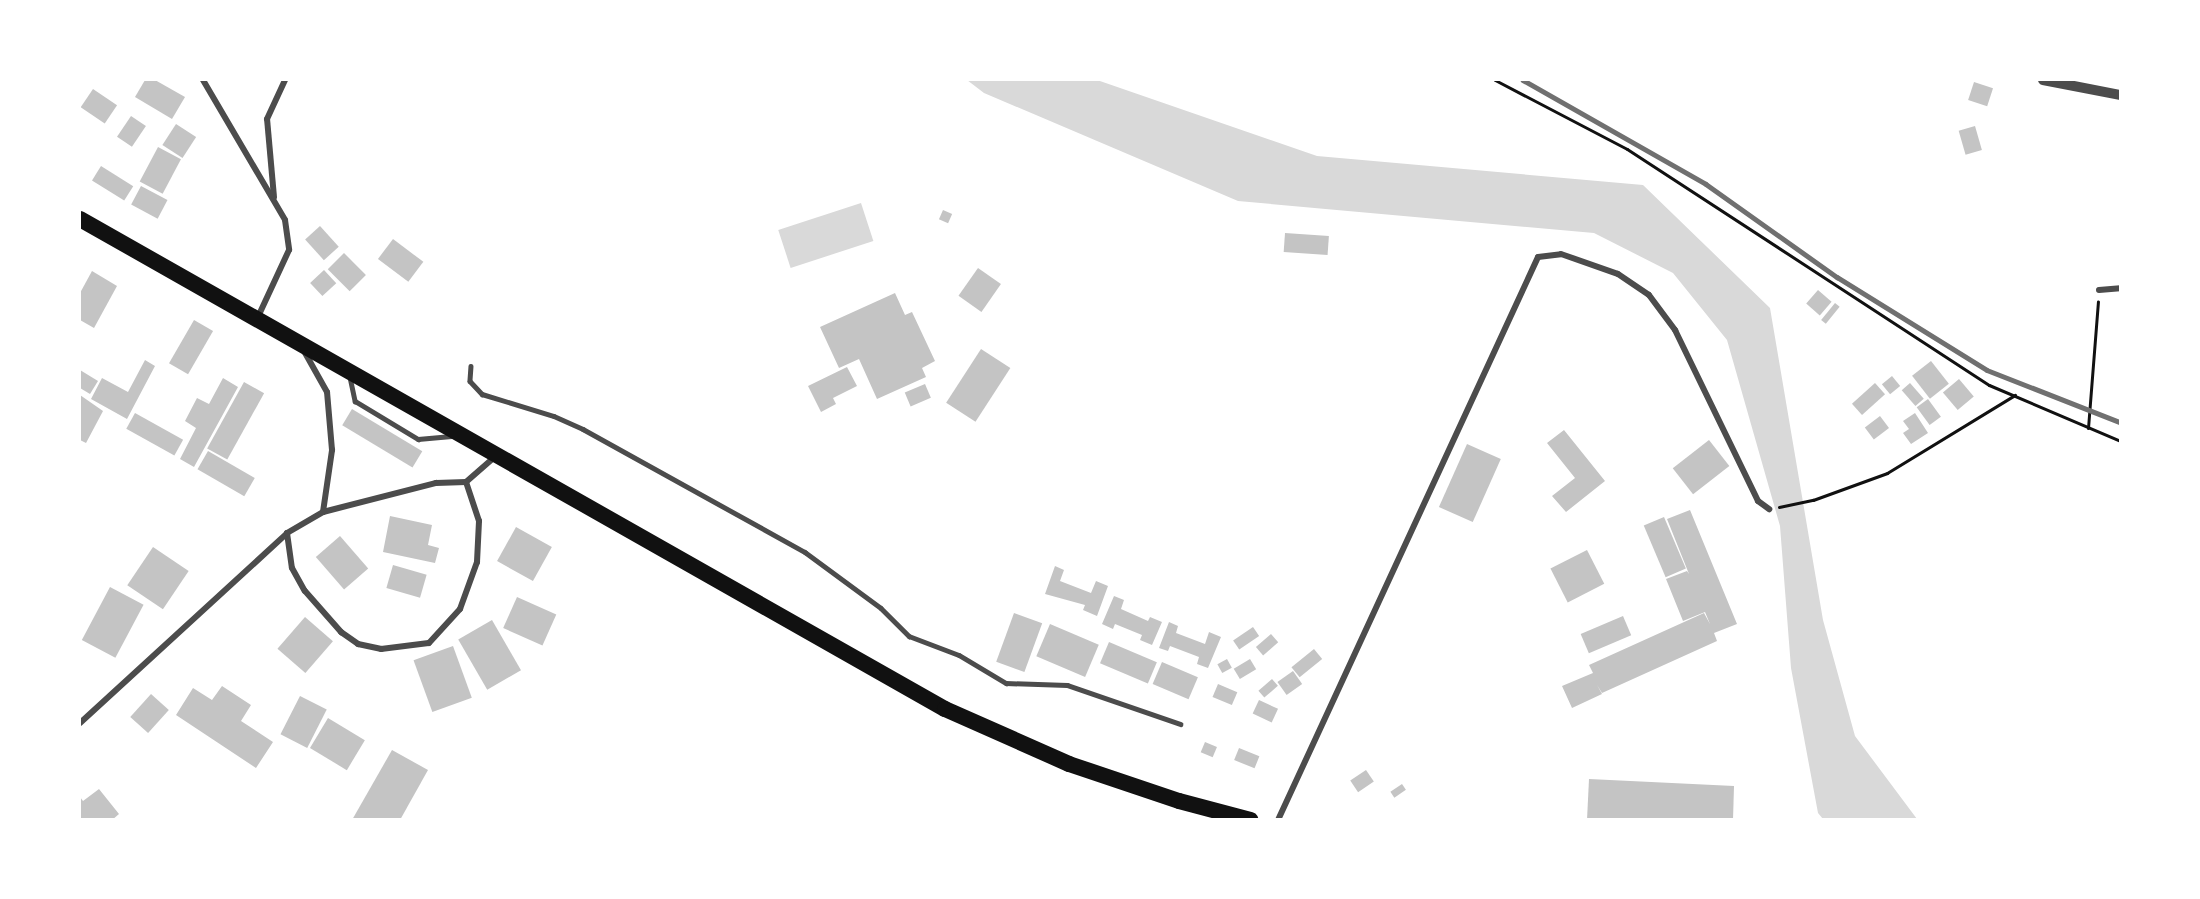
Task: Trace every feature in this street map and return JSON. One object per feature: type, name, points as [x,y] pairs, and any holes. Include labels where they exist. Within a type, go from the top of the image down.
[{"type":"highway","points":[[80,219],[945,709],[1069,764],[1179,801],[1251,819]]},
{"type":"street","points":[[203,80],[285,220],[289,250],[256,320]]},
{"type":"street","points":[[275,200],[267,119],[285,80]]},
{"type":"street","points":[[2043,80],[2121,94]]},
{"type":"street","points":[[1278,819],[1538,257],[1562,254],[1618,274],[1649,295],[1675,330],[1758,501],[1769,509]]},
{"type":"street","points":[[2098,290],[2121,288]]},
{"type":"street","points":[[300,345],[327,392],[332,450],[323,512]]},
{"type":"street","points":[[80,723],[287,533],[323,512],[436,483],[466,482],[497,455]]},
{"type":"street","points":[[287,533],[292,568],[304,591],[341,632],[358,644],[381,649],[429,643],[460,609],[477,562],[479,521],[466,482]]},
{"type":"lane","points":[[471,366],[470,381],[482,394],[554,416],[583,429],[805,552],[881,608],[909,636],[959,655],[1006,683],[1067,685],[1180,724]]},
{"type":"lane","points":[[349,372],[355,401],[418,439],[439,440],[460,434]]},
{"type":"path","points":[[1495,80],[1627,149],[1989,385],[2121,441]]},
{"type":"path","points":[[2088,428],[2098,290]]},
{"type":"path","points":[[1769,509],[1804,502],[1887,473],[2015,395]]},
{"type":"shaded area","points":[[967,80],[1097,80],[1317,156],[1643,185],[1770,308],[1823,620],[1855,736],[1917,819],[1823,819],[1818,813],[1791,668],[1780,526],[1727,340],[1673,273],[1594,233],[1238,201],[984,93]]},
{"type":"shaded area","points":[[861,203],[873,241],[791,268],[778,230]]},
{"type":"building","points":[[145,80],[155,80],[185,97],[172,119],[135,97]]},
{"type":"building","points":[[1974,82],[1993,88],[1987,106],[1968,100]]},
{"type":"building","points":[[93,89],[117,105],[105,123],[81,107]]},
{"type":"building","points":[[131,116],[146,126],[132,147],[117,137]]},
{"type":"building","points":[[176,124],[196,137],[183,158],[162,145]]},
{"type":"building","points":[[1975,126],[1982,150],[1966,155],[1959,131]]},
{"type":"building","points":[[158,147],[181,159],[163,194],[140,181]]},
{"type":"building","points":[[101,166],[133,186],[124,201],[92,180]]},
{"type":"building","points":[[141,186],[167,200],[158,219],[131,205]]},
{"type":"building","points":[[943,210],[952,214],[948,223],[939,219]]},
{"type":"building","points":[[320,226],[339,247],[324,260],[305,239]]},
{"type":"building","points":[[1285,233],[1329,236],[1328,255],[1284,252]]},
{"type":"building","points":[[393,239],[423,262],[408,282],[378,259]]},
{"type":"building","points":[[344,253],[366,275],[350,291],[328,269]]},
{"type":"building","points":[[978,268],[1001,284],[981,312],[958,296]]},
{"type":"building","points":[[324,270],[336,283],[322,296],[310,283]]},
{"type":"building","points":[[92,271],[117,286],[94,328],[80,320],[80,293]]},
{"type":"building","points":[[1818,290],[1832,302],[1820,315],[1806,304]]},
{"type":"building","points":[[895,293],[905,315],[912,312],[935,361],[922,368],[926,377],[877,399],[859,359],[839,368],[820,327]]},
{"type":"building","points":[[1835,303],[1840,307],[1826,324],[1821,320]]},
{"type":"building","points":[[194,320],[213,331],[188,374],[169,363]]},
{"type":"building","points":[[981,349],[1010,368],[975,422],[946,403]]},
{"type":"building","points":[[145,360],[155,366],[127,419],[91,399],[102,378],[128,392]]},
{"type":"building","points":[[1931,361],[1949,384],[1930,399],[1912,376]]},
{"type":"building","points":[[847,367],[857,386],[833,398],[836,404],[821,412],[808,386]]},
{"type":"building","points":[[80,370],[98,381],[90,394],[80,388]]},
{"type":"building","points":[[1892,376],[1900,386],[1890,394],[1882,384]]},
{"type":"building","points":[[223,378],[238,387],[194,467],[180,459],[196,428],[185,421],[197,398],[209,404]]},
{"type":"building","points":[[1959,379],[1974,397],[1958,410],[1943,392]]},
{"type":"building","points":[[244,382],[264,393],[227,460],[207,448]]},
{"type":"building","points":[[1875,383],[1885,394],[1862,415],[1852,404]]},
{"type":"building","points":[[1910,383],[1924,399],[1915,406],[1902,390]]},
{"type":"building","points":[[925,384],[931,398],[911,406],[905,393]]},
{"type":"building","points":[[80,395],[103,411],[86,443],[80,440]]},
{"type":"building","points":[[1928,399],[1941,417],[1930,425],[1917,407]]},
{"type":"building","points":[[352,409],[422,451],[413,468],[342,425]]},
{"type":"building","points":[[135,413],[183,440],[174,455],[126,429]]},
{"type":"building","points":[[1915,413],[1928,433],[1911,444],[1903,433],[1909,429],[1903,421]]},
{"type":"building","points":[[1880,416],[1889,428],[1874,439],[1865,427]]},
{"type":"building","points":[[1564,430],[1605,481],[1566,512],[1552,496],[1575,478],[1547,443]]},
{"type":"building","points":[[1709,440],[1729,466],[1693,494],[1673,468]]},
{"type":"building","points":[[1467,444],[1501,459],[1473,522],[1439,507]]},
{"type":"building","points":[[208,451],[255,478],[244,496],[198,469]]},
{"type":"building","points":[[1690,510],[1737,624],[1714,633],[1717,641],[1602,693],[1597,685],[1602,694],[1572,708],[1562,686],[1593,673],[1589,665],[1704,613],[1710,624],[1705,612],[1683,621],[1666,579],[1687,571],[1689,574],[1667,519]]},
{"type":"building","points":[[390,516],[432,525],[428,545],[439,548],[435,563],[383,552]]},
{"type":"building","points":[[1664,517],[1686,569],[1666,577],[1644,526]]},
{"type":"building","points":[[516,527],[552,547],[533,581],[497,561]]},
{"type":"building","points":[[340,536],[368,568],[344,589],[316,557]]},
{"type":"building","points":[[153,547],[189,571],[163,609],[127,585]]},
{"type":"building","points":[[1587,550],[1604,584],[1568,602],[1550,569]]},
{"type":"building","points":[[393,565],[427,575],[420,598],[386,588]]},
{"type":"building","points":[[1055,566],[1064,570],[1060,581],[1091,593],[1096,581],[1108,586],[1097,616],[1083,610],[1085,605],[1045,594]]},
{"type":"building","points":[[110,587],[144,605],[115,658],[82,640]]},
{"type":"building","points":[[1114,596],[1124,600],[1121,609],[1148,621],[1150,617],[1162,622],[1152,645],[1140,640],[1142,635],[1115,624],[1113,629],[1102,624]]},
{"type":"building","points":[[517,597],[556,614],[542,646],[503,628]]},
{"type":"building","points":[[1014,613],[1042,623],[1024,672],[996,662]]},
{"type":"building","points":[[1623,616],[1631,635],[1589,653],[1581,634]]},
{"type":"building","points":[[305,617],[333,641],[305,673],[277,649]]},
{"type":"building","points":[[492,620],[521,670],[487,690],[458,640]]},
{"type":"building","points":[[1169,622],[1178,626],[1176,633],[1205,644],[1209,632],[1221,637],[1208,668],[1197,664],[1199,657],[1170,646],[1168,651],[1159,648]]},
{"type":"building","points":[[1050,624],[1099,645],[1085,677],[1036,656]]},
{"type":"building","points":[[1253,627],[1259,636],[1239,650],[1233,640]]},
{"type":"building","points":[[1271,634],[1278,642],[1263,655],[1256,647]]},
{"type":"building","points":[[1109,642],[1157,662],[1148,683],[1100,663]]},
{"type":"building","points":[[453,646],[472,698],[432,712],[414,660]]},
{"type":"building","points":[[1314,649],[1322,659],[1300,677],[1291,667]]},
{"type":"building","points":[[1227,659],[1232,668],[1222,673],[1217,664]]},
{"type":"building","points":[[1250,659],[1256,669],[1240,679],[1234,669]]},
{"type":"building","points":[[1162,662],[1198,677],[1189,699],[1153,684]]},
{"type":"building","points":[[1293,671],[1302,684],[1287,695],[1277,682]]},
{"type":"building","points":[[1272,679],[1278,686],[1264,698],[1258,691]]},
{"type":"building","points":[[1218,684],[1237,692],[1232,705],[1213,697]]},
{"type":"building","points":[[222,686],[251,705],[241,721],[273,742],[256,768],[176,715],[193,688],[212,700]]},
{"type":"building","points":[[151,694],[169,710],[148,733],[130,717]]},
{"type":"building","points":[[300,696],[327,710],[307,748],[280,734]]},
{"type":"building","points":[[1259,700],[1278,709],[1272,722],[1253,714]]},
{"type":"building","points":[[328,718],[365,740],[347,770],[310,748]]},
{"type":"building","points":[[1205,742],[1217,747],[1213,757],[1201,752]]},
{"type":"building","points":[[1239,748],[1259,756],[1255,768],[1234,760]]},
{"type":"building","points":[[392,750],[428,770],[400,820],[352,820]]},
{"type":"building","points":[[1366,770],[1374,782],[1358,792],[1350,781]]},
{"type":"building","points":[[1589,779],[1734,786],[1733,820],[1587,820]]},
{"type":"building","points":[[1402,784],[1406,790],[1394,798],[1390,792]]},
{"type":"building","points":[[99,789],[119,814],[112,820],[80,820],[80,797],[83,801]]},
{"type":"railway","points":[[1523,80],[1706,184],[1837,277],[1987,370],[2120,422]]}]
